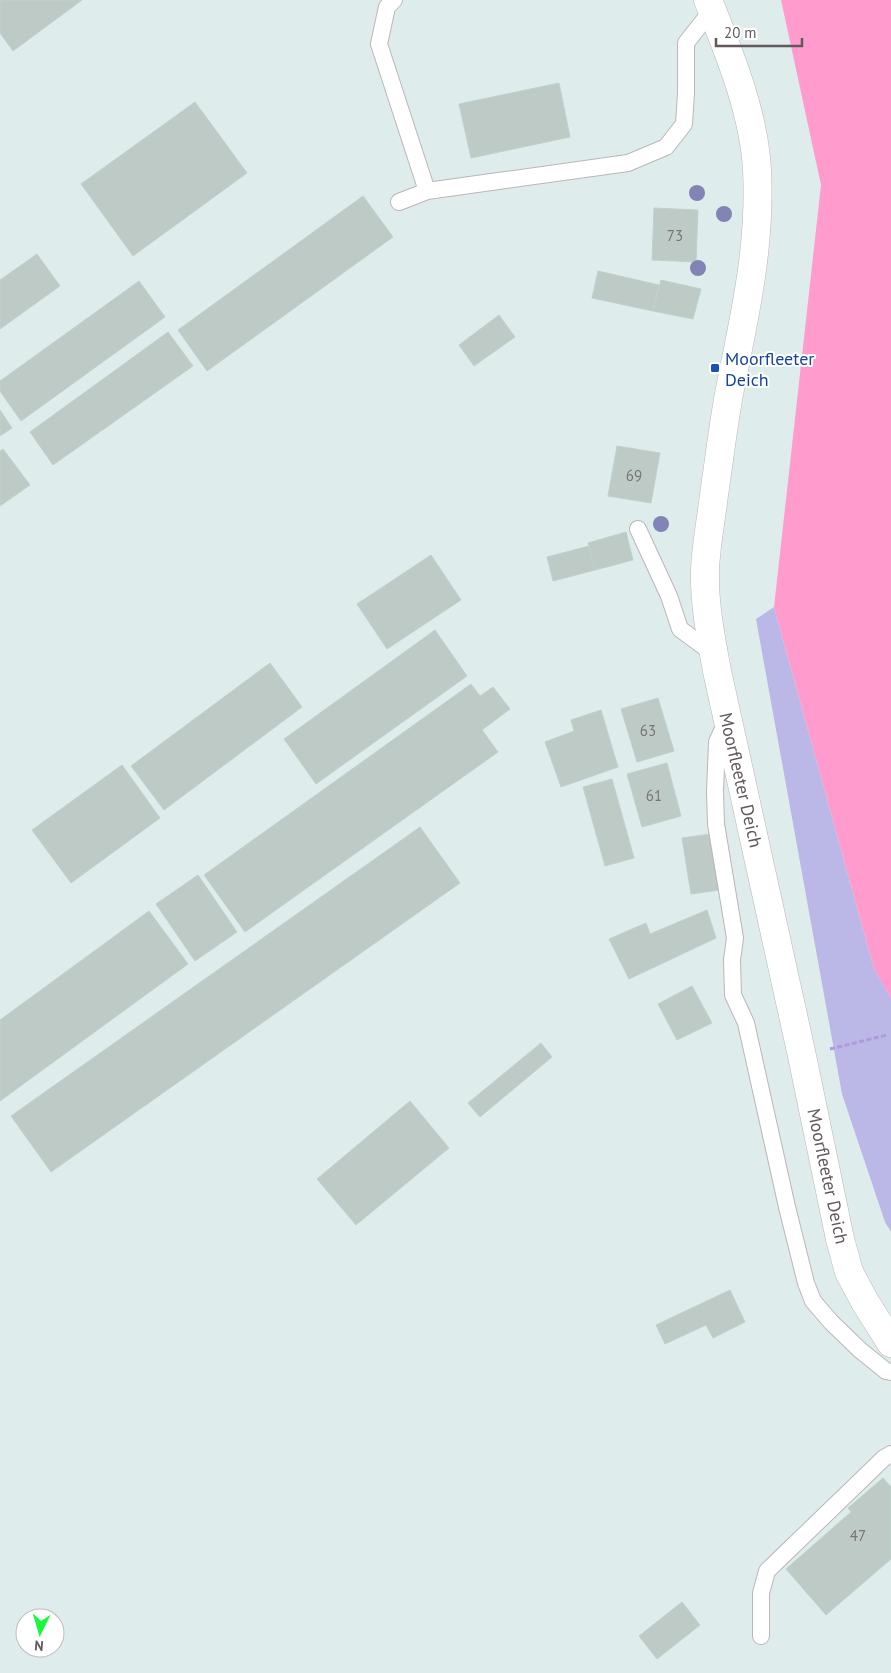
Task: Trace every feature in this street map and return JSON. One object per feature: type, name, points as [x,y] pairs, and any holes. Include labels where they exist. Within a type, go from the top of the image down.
[{"type":"street","name":"Moorfleeter Deich","points":[[710,5],[729,52],[743,98],[753,140],[757,168],[758,200],[757,233],[752,272],[728,396],[705,568],[705,592],[714,654],[727,718],[802,1056],[840,1239],[849,1272],[864,1302],[891,1343]]},
{"type":"lane","points":[[394,0],[387,7],[379,44],[428,191]]},
{"type":"lane","points":[[399,202],[428,191],[628,163],[666,147],[684,124],[686,43],[710,5]]},
{"type":"lane","points":[[638,529],[669,596],[680,629],[714,654]]},
{"type":"lane","points":[[727,718],[718,742],[715,792],[716,824],[735,938],[732,960],[733,995],[746,1023],[787,1207],[806,1283],[813,1301],[831,1322],[860,1350],[886,1371],[891,1372]]},
{"type":"lane","points":[[762,1636],[761,1593],[767,1571],[884,1458],[891,1454]]},
{"type":"path","points":[[802,1056],[887,1035]]},
{"type":"shaded area","points":[[781,0],[891,0],[891,998],[874,969],[774,607],[821,185]]},
{"type":"shaded area","points":[[774,607],[874,969],[891,998],[891,1232],[885,1222],[842,1094],[756,619]]},
{"type":"building","points":[[0,0],[82,0],[13,51],[0,33]]},
{"type":"building","points":[[559,83],[570,137],[471,158],[459,104]]},
{"type":"building","points":[[195,102],[247,173],[133,256],[81,184]]},
{"type":"building","points":[[363,196],[393,237],[207,371],[178,330]]},
{"type":"building","points":[[654,208],[698,210],[696,262],[652,260]]},
{"type":"building","points":[[37,254],[60,286],[0,329],[0,280]]},
{"type":"building","points":[[598,271],[659,285],[653,311],[592,298]]},
{"type":"building","points":[[661,280],[701,289],[693,319],[653,311]]},
{"type":"building","points":[[139,281],[165,317],[21,421],[0,391],[0,381]]},
{"type":"building","points":[[499,315],[515,337],[474,366],[459,345]]},
{"type":"building","points":[[168,332],[193,366],[53,465],[30,432]]},
{"type":"building","points":[[0,410],[12,428],[0,436]]},
{"type":"building","points":[[617,446],[660,453],[651,503],[608,496]]},
{"type":"building","points":[[3,449],[30,485],[0,506],[0,451]]},
{"type":"building","points":[[626,532],[633,560],[595,570],[588,543]]},
{"type":"building","points":[[589,546],[595,570],[553,581],[547,557]]},
{"type":"building","points":[[431,555],[461,600],[387,649],[357,604]]},
{"type":"building","points":[[435,630],[467,676],[316,784],[284,739]]},
{"type":"building","points":[[270,663],[302,707],[164,810],[131,766]]},
{"type":"building","points":[[471,684],[480,696],[493,687],[510,709],[482,730],[498,752],[245,932],[204,875]]},
{"type":"building","points":[[658,698],[674,751],[637,762],[621,709]]},
{"type":"building","points":[[601,710],[618,767],[561,787],[545,742],[574,731],[571,720]]},
{"type":"building","points":[[667,763],[681,816],[642,827],[627,774]]},
{"type":"building","points":[[122,765],[160,818],[71,883],[32,830]]},
{"type":"building","points":[[612,779],[634,858],[605,866],[583,787]]},
{"type":"building","points":[[420,827],[460,883],[51,1172],[11,1116]]},
{"type":"building","points":[[711,834],[720,890],[691,894],[682,838]]},
{"type":"building","points":[[198,875],[237,932],[195,961],[156,904]]},
{"type":"building","points":[[707,910],[716,938],[629,979],[609,939],[646,923],[650,934]]},
{"type":"building","points":[[149,911],[188,964],[0,1101],[0,1020]]},
{"type":"building","points":[[692,986],[712,1023],[677,1040],[658,1004]]},
{"type":"building","points":[[541,1043],[552,1057],[480,1117],[468,1103]]},
{"type":"building","points":[[410,1101],[449,1148],[356,1225],[317,1179]]},
{"type":"building","points":[[730,1290],[745,1322],[713,1338],[706,1325],[665,1344],[656,1325]]},
{"type":"building","points":[[883,1478],[891,1487],[891,1559],[826,1615],[786,1569],[851,1512],[848,1508]]},
{"type":"building","points":[[682,1602],[700,1625],[657,1659],[639,1636]]},
{"type":"place","name":"Moorfleeter Deich","points":[[715,368]]}]
